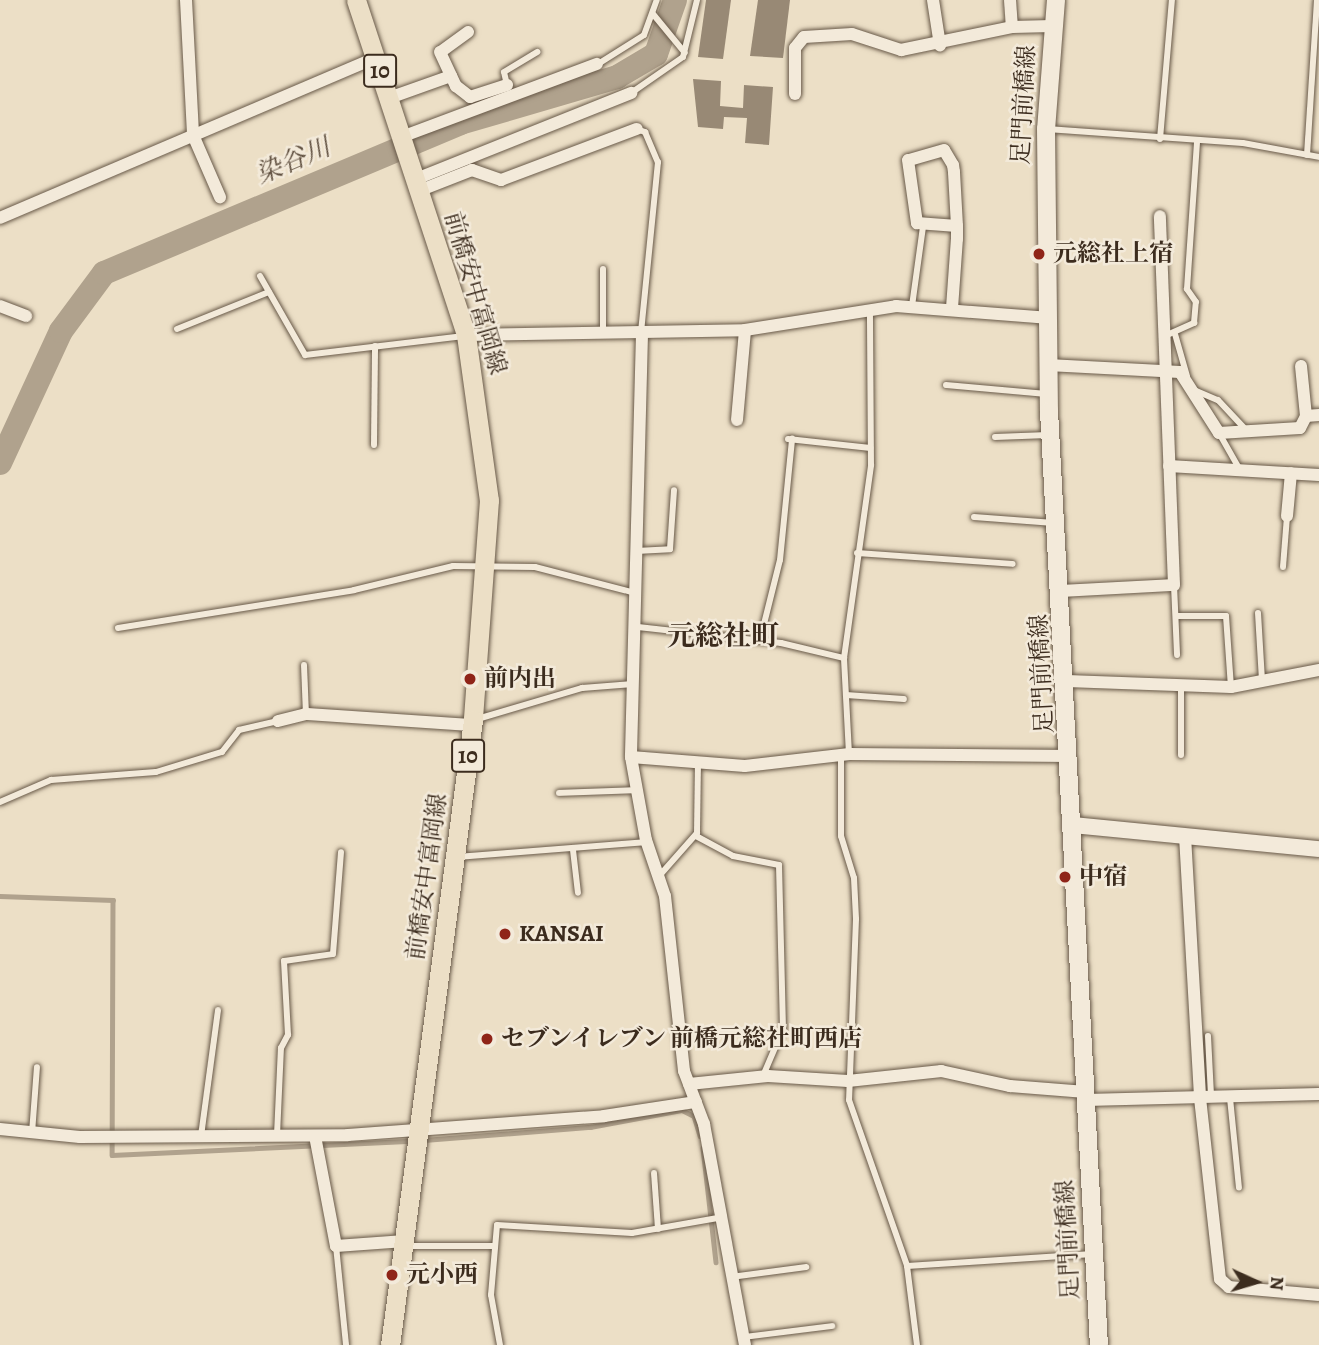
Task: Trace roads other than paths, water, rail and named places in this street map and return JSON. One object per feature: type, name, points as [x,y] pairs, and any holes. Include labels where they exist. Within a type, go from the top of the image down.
[{"type":"main road","name":"10","points":[[356,0],[405,138],[417,181]]},
{"type":"main road","name":"足門前橋線","points":[[1056,0],[1046,129],[1048,394],[1059,523],[1099,1345]]},
{"type":"main road","name":"前橋安中富岡線","points":[[390,1345],[421,1130],[489,565],[487,454],[466,335],[417,181]]},
{"type":"street","points":[[186,0],[193,135],[220,197]]},
{"type":"street","points":[[933,0],[940,45]]},
{"type":"street","points":[[1010,0],[1012,27]]},
{"type":"street","points":[[795,94],[795,47],[804,37],[852,34],[893,50],[940,45],[1012,27],[1052,26]]},
{"type":"street","points":[[468,32],[440,52],[451,76],[470,97],[507,85]]},
{"type":"street","points":[[0,218],[375,58]]},
{"type":"street","points":[[405,138],[597,64]]},
{"type":"street","points":[[389,98],[451,76]]},
{"type":"street","points":[[417,181],[631,93]]},
{"type":"street","points":[[417,181],[471,170],[505,179],[637,129]]},
{"type":"street","points":[[951,308],[957,226],[953,166],[944,150],[905,163],[915,220],[923,227],[957,226]]},
{"type":"street","points":[[1062,591],[1174,585],[1164,372],[1171,335],[1160,216]]},
{"type":"street","points":[[466,335],[603,332],[642,334],[745,330],[870,309],[912,306],[1046,318]]},
{"type":"street","points":[[1,308],[26,316]]},
{"type":"street","points":[[737,420],[745,330]]},
{"type":"street","points":[[642,334],[632,592],[638,627],[631,757],[646,842],[660,875],[689,1084],[696,1102],[729,1278],[744,1341]]},
{"type":"street","points":[[1048,365],[1164,372],[1188,376],[1219,433],[1300,428],[1313,416],[1301,366]]},
{"type":"street","points":[[1169,466],[1319,475]]},
{"type":"street","points":[[1287,516],[1291,473]]},
{"type":"street","points":[[1067,681],[1231,687],[1319,670]]},
{"type":"street","points":[[278,721],[306,714],[472,723]]},
{"type":"street","points":[[631,757],[745,766],[845,754],[1070,756]]},
{"type":"street","points":[[1073,825],[1319,849]]},
{"type":"street","points":[[1185,836],[1205,1098],[1223,1285],[1319,1295]]},
{"type":"street","points":[[689,1084],[763,1076],[848,1081],[941,1071],[1010,1086],[1086,1096],[1205,1098],[1319,1094]]},
{"type":"street","points":[[0,1129],[32,1133],[315,1136],[604,1116],[696,1102]]},
{"type":"street","points":[[315,1136],[336,1246],[405,1243]]},
{"type":"lane","points":[[597,64],[636,42],[655,15],[657,0]]},
{"type":"lane","points":[[631,93],[664,75],[683,50],[697,0]]},
{"type":"lane","points":[[1160,139],[1172,0]]},
{"type":"lane","points":[[1307,155],[1317,0]]},
{"type":"lane","points":[[655,15],[683,50]]},
{"type":"lane","points":[[507,85],[504,72],[537,52]]},
{"type":"lane","points":[[637,129],[645,132],[658,162],[642,334]]},
{"type":"lane","points":[[1046,129],[1196,141],[1319,157]]},
{"type":"lane","points":[[1188,376],[1171,335],[1194,323],[1196,302],[1187,289],[1196,141]]},
{"type":"lane","points":[[912,306],[923,227]]},
{"type":"lane","points":[[603,269],[603,332]]},
{"type":"lane","points":[[260,276],[305,355],[466,335]]},
{"type":"lane","points":[[177,329],[269,292]]},
{"type":"lane","points":[[870,309],[871,447],[844,657],[846,695],[841,836],[854,878],[856,919],[848,1081],[874,1178],[907,1266],[917,1345]]},
{"type":"lane","points":[[374,445],[375,346]]},
{"type":"lane","points":[[946,385],[1048,394]]},
{"type":"lane","points":[[1194,390],[1218,400],[1247,431]]},
{"type":"lane","points":[[1219,433],[1240,470]]},
{"type":"lane","points":[[995,437],[1050,435]]},
{"type":"lane","points":[[760,640],[780,560],[790,439],[871,447]]},
{"type":"lane","points":[[634,551],[670,549],[674,490]]},
{"type":"lane","points":[[1283,567],[1287,516]]},
{"type":"lane","points":[[974,517],[1059,523]]},
{"type":"lane","points":[[857,553],[1013,564]]},
{"type":"lane","points":[[118,628],[354,590],[418,572],[489,565],[535,566],[632,592]]},
{"type":"lane","points":[[1174,585],[1177,655]]},
{"type":"lane","points":[[1258,613],[1262,682]]},
{"type":"lane","points":[[1176,616],[1226,615],[1231,687]]},
{"type":"lane","points":[[638,627],[760,640],[844,657]]},
{"type":"lane","points":[[304,665],[306,714]]},
{"type":"lane","points":[[472,723],[511,714],[582,688],[635,684]]},
{"type":"lane","points":[[1181,685],[1181,755]]},
{"type":"lane","points":[[846,695],[904,699]]},
{"type":"lane","points":[[0,802],[51,780],[156,772],[222,752],[239,730],[278,721]]},
{"type":"lane","points":[[660,875],[696,836],[698,763]]},
{"type":"lane","points":[[559,793],[637,790]]},
{"type":"lane","points":[[696,836],[733,856],[779,865],[783,1029],[763,1076]]},
{"type":"lane","points":[[455,857],[646,842]]},
{"type":"lane","points":[[573,849],[578,893]]},
{"type":"lane","points":[[277,1137],[281,1048],[288,1035],[284,961],[333,954],[341,852]]},
{"type":"lane","points":[[201,1136],[218,1010]]},
{"type":"lane","points":[[1205,1098],[1208,1036]]},
{"type":"lane","points":[[32,1133],[37,1067]]},
{"type":"lane","points":[[1230,1097],[1239,1188]]},
{"type":"lane","points":[[654,1173],[658,1229]]},
{"type":"lane","points":[[500,1345],[491,1295],[497,1225],[503,1222],[593,1233],[658,1229],[718,1218]]},
{"type":"lane","points":[[405,1243],[495,1246]]},
{"type":"lane","points":[[336,1246],[346,1345]]},
{"type":"lane","points":[[907,1266],[1093,1254]]},
{"type":"lane","points":[[729,1278],[806,1267]]},
{"type":"lane","points":[[744,1341],[832,1326]]},
{"type":"waterway","name":"染谷川","points":[[0,463],[61,331],[104,273],[460,123],[617,77],[656,54],[675,0]]},
{"type":"waterway","points":[[0,896],[113,900],[112,1155],[412,1141]]},
{"type":"waterway","points":[[424,1140],[590,1127],[682,1110],[694,1116],[700,1136]]},
{"type":"waterway","points":[[703,1148],[716,1262]]},
{"type":"place","name":"元総社上宿","points":[[1039,254]]},
{"type":"place","name":"前内出","points":[[470,679]]},
{"type":"place","name":"中宿","points":[[1065,877]]},
{"type":"place","name":"KANSAI","points":[[505,934]]},
{"type":"place","name":"セブンイレブン 前橋元総社町西店","points":[[487,1039]]},
{"type":"place","name":"元小西","points":[[392,1275]]},
{"type":"district","name":"元総社町","points":[[723,636]]}]
